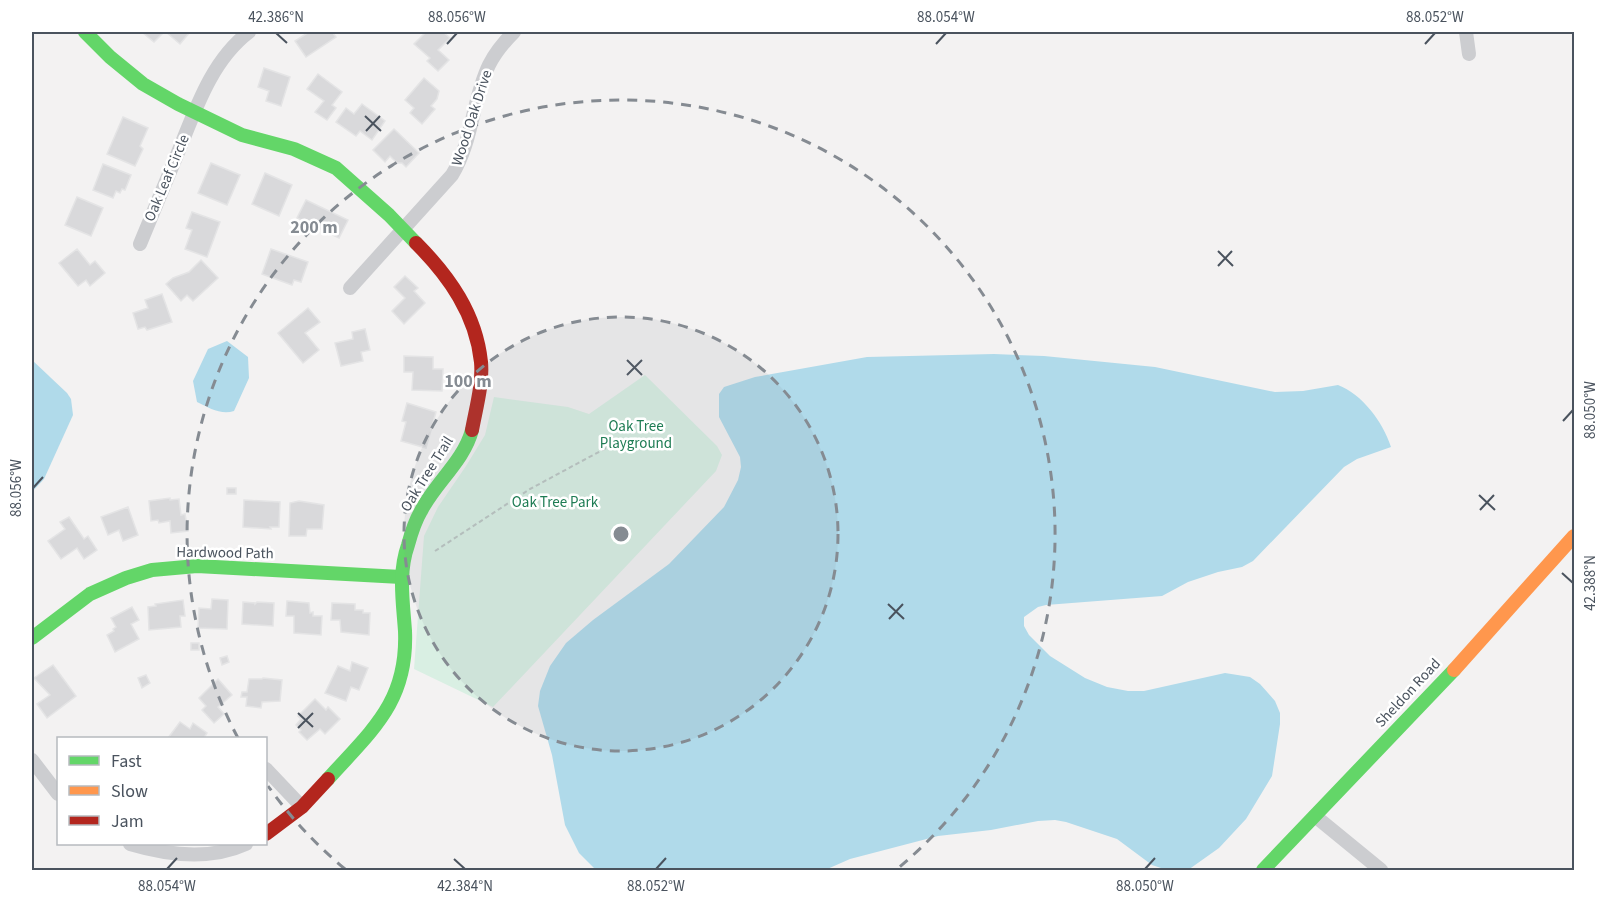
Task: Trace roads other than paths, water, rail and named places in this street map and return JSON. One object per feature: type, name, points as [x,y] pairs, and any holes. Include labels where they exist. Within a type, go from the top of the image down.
[{"type":"street","name":"Oak Tree Trail","points":[[85,32],[110,57],[143,84],[242,135],[294,149],[336,168],[403,229],[438,265],[459,296],[474,325],[481,363],[479,394],[471,434],[452,468],[421,510],[407,547],[401,577],[405,634],[403,674],[390,706],[379,722],[302,807],[267,833]]},
{"type":"street","name":"Oak Leaf Circle","points":[[140,244],[195,112],[215,71],[226,55],[249,32]]},
{"type":"street","name":"Wood Oak Drive","points":[[350,288],[452,175],[461,160],[489,63],[514,32]]},
{"type":"street","points":[[1466,32],[1469,54]]},
{"type":"street","name":"Sheldon Road","points":[[1263,870],[1575,536]]},
{"type":"street","name":"Hardwood Path","points":[[32,638],[90,594],[126,578],[152,570],[197,566],[401,577]]},
{"type":"street","points":[[32,760],[57,793]]},
{"type":"street","points":[[267,770],[302,807]]},
{"type":"street","points":[[1315,816],[1381,870]]},
{"type":"street","points":[[137,845],[168,854],[203,854],[242,845]]},
{"type":"water","points":[[227,341],[248,357],[249,378],[234,411],[224,412],[197,402],[193,381],[208,349]]},
{"type":"water","points":[[994,354],[1044,356],[1155,367],[1275,392],[1303,391],[1338,385],[1363,402],[1383,428],[1391,447],[1357,459],[1344,467],[1253,561],[1242,567],[1188,582],[1162,596],[1046,605],[1038,607],[1024,617],[1024,626],[1029,635],[1050,656],[1085,678],[1107,687],[1144,691],[1225,673],[1250,677],[1260,684],[1275,701],[1280,713],[1280,724],[1272,776],[1246,819],[1219,848],[1188,870],[1167,870],[1152,865],[1117,839],[1055,820],[938,836],[850,859],[825,870],[596,870],[579,853],[565,825],[552,755],[538,706],[540,691],[550,666],[566,643],[593,620],[669,564],[724,507],[738,480],[741,467],[740,457],[719,417],[719,394],[724,387],[755,377],[867,357]]},
{"type":"water","points":[[32,360],[67,393],[71,399],[73,415],[44,479],[32,492]]},
{"type":"park label","name":"Oak Tree Playground","points":[[636,434]]},
{"type":"park label","name":"Oak Tree Park","points":[[555,502]]}]
